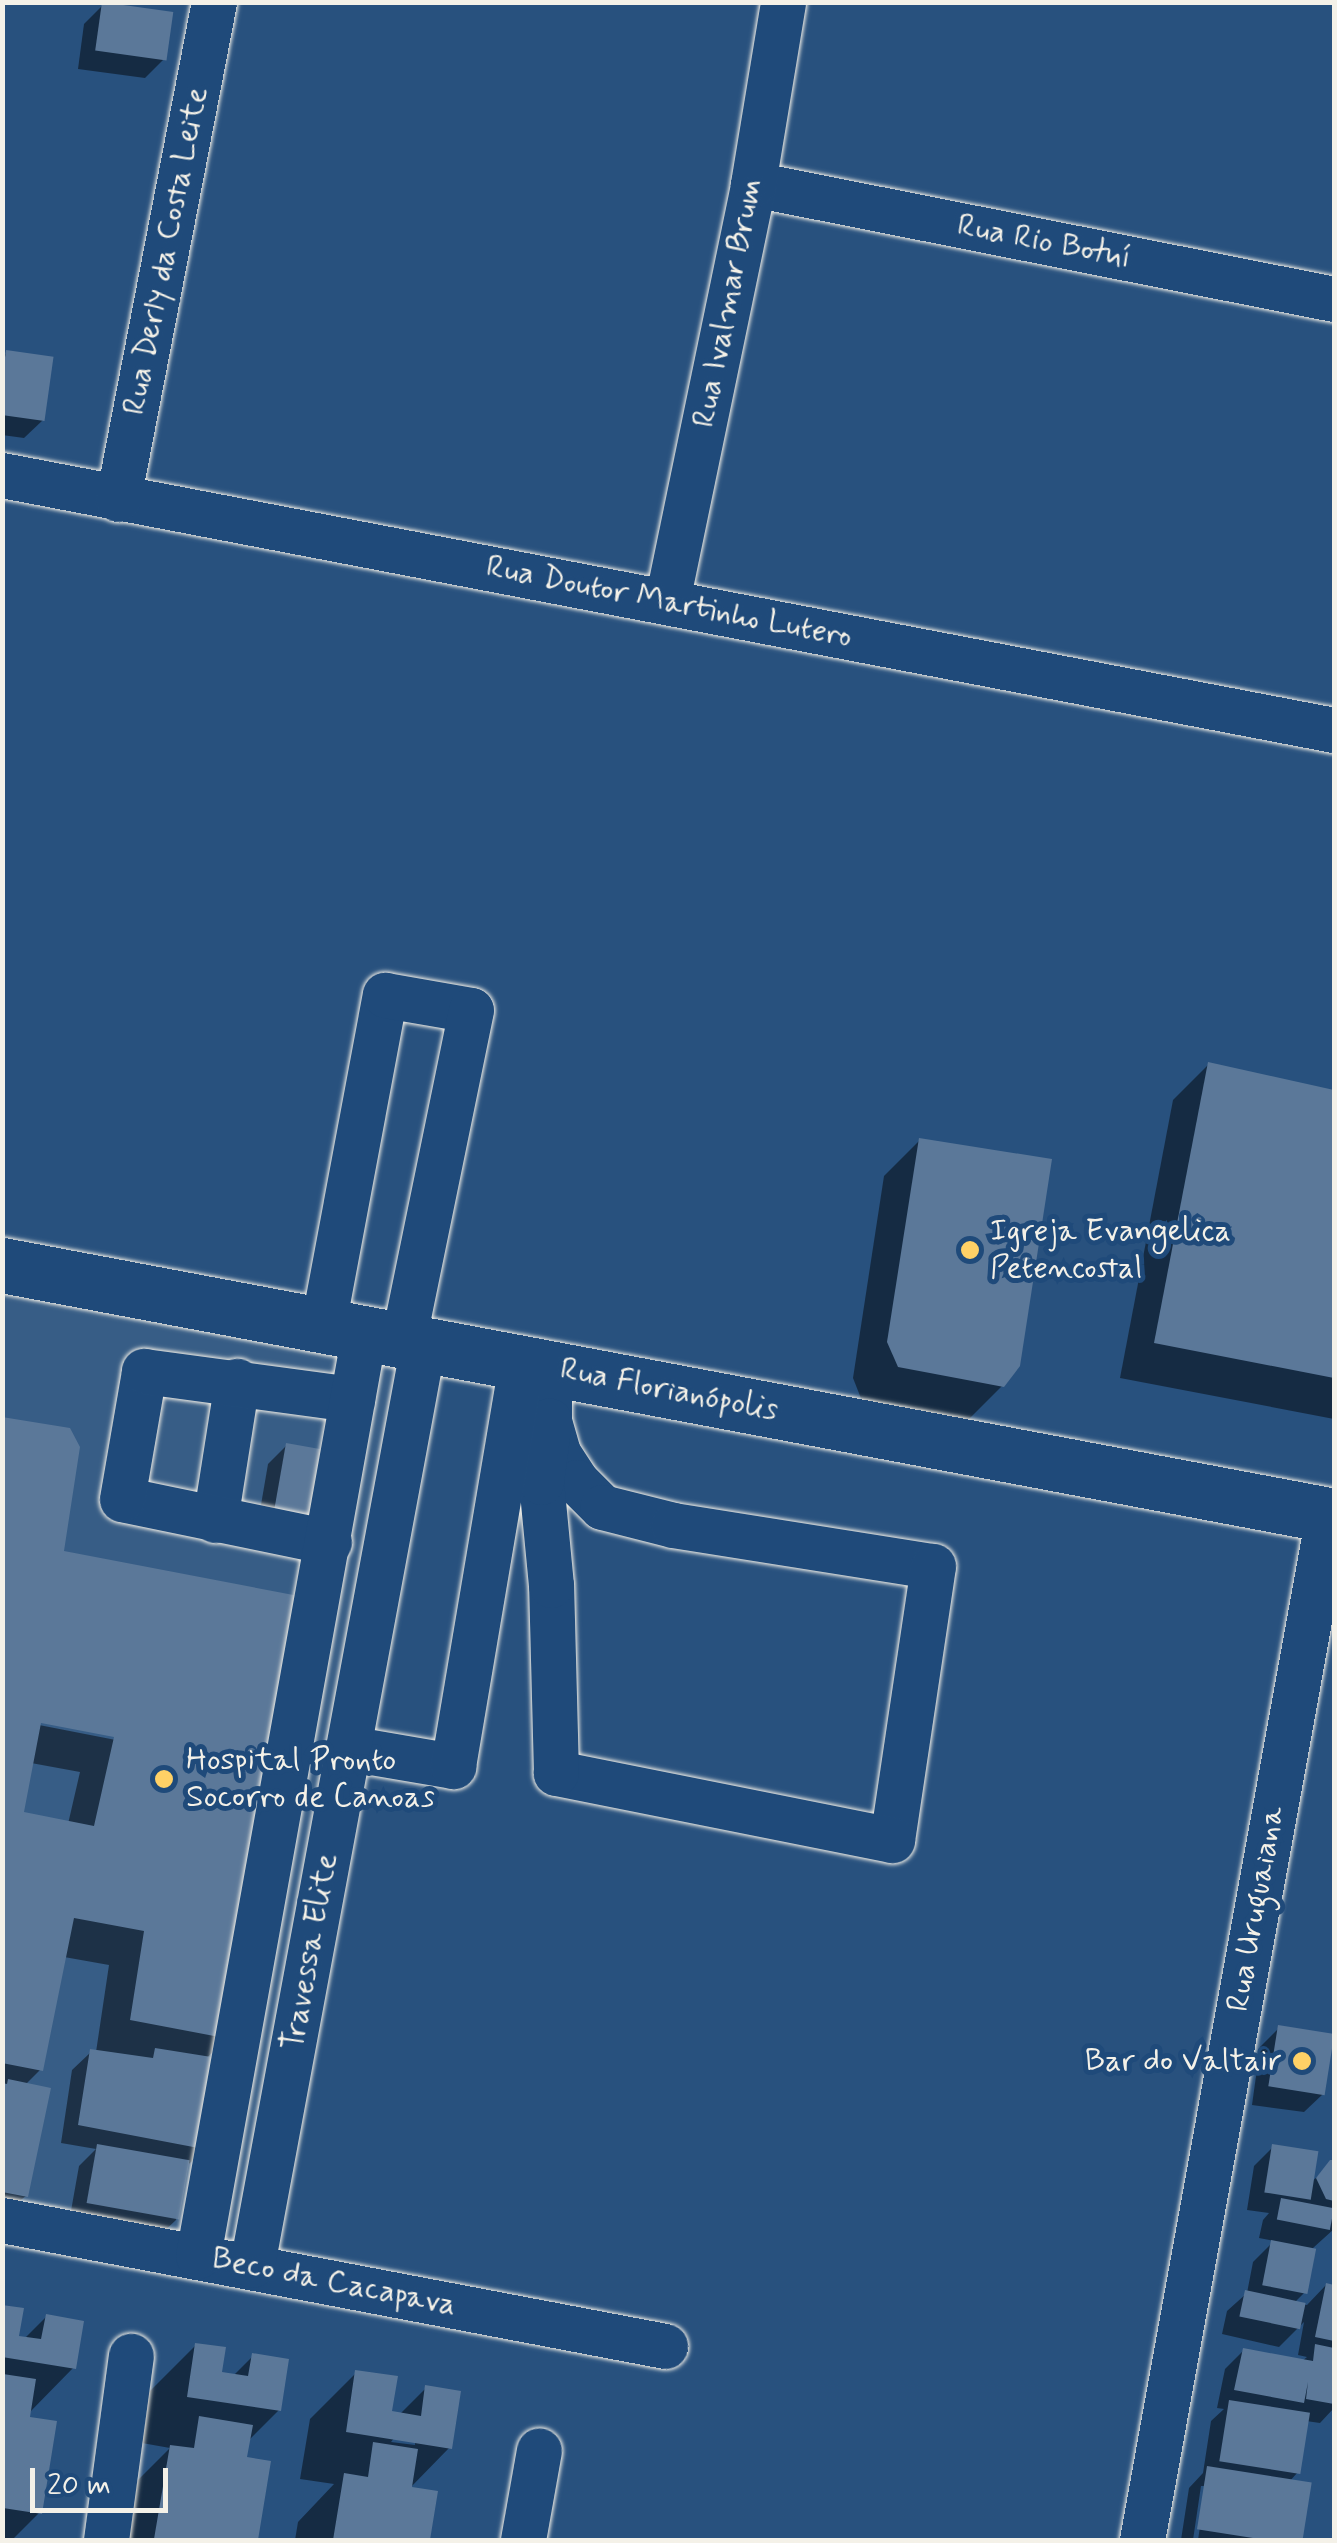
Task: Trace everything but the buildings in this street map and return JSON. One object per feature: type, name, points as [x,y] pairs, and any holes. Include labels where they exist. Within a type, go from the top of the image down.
[{"type":"main road","name":"Rua Florianópolis","points":[[2,1264],[1331,1515]]},
{"type":"street","name":"Rua Derly da Costa Leite","points":[[118,499],[214,2]]},
{"type":"street","name":"Rua Ivalmar Brum","points":[[668,602],[753,184],[783,2]]},
{"type":"street","name":"Rua Rio Botuí","points":[[753,184],[1334,299]]},
{"type":"street","name":"Rua Doutor Martinho Lutero","points":[[2,475],[1334,730]]},
{"type":"street","points":[[198,2256],[352,1398],[378,1336],[471,1010],[385,995],[378,1336]]},
{"type":"street","name":"Travessa Elite","points":[[252,2265],[348,1748],[378,1336]]},
{"type":"street","points":[[535,1365],[565,1466],[602,1507],[673,1525],[933,1566],[892,1840],[556,1773],[551,1585],[540,1482],[550,1421]]},
{"type":"street","points":[[348,1748],[453,1766],[535,1365]]},
{"type":"street","points":[[329,1542],[122,1499],[144,1371],[352,1398]]},
{"type":"street","points":[[215,1520],[237,1381]]},
{"type":"street","name":"Rua Uruguaiana","points":[[1142,2540],[1331,1515]]},
{"type":"street","name":"Beco da Cacapava","points":[[2,2220],[665,2346]]},
{"type":"street","points":[[106,2540],[131,2356]]},
{"type":"street","points":[[522,2540],[540,2450]]},
{"type":"shaded area","name":"Hospital Pronto Socorro de Canoas","points":[[2,1276],[405,1354],[239,2242],[3,2203]]},
{"type":"place","name":"Igreja Evangelica Petencostal","points":[[970,1250]]},
{"type":"place","name":"Hospital Pronto Socorro de Canoas","points":[[164,1779]]},
{"type":"place","name":"Bar do Valtair","points":[[1302,2061]]}]
